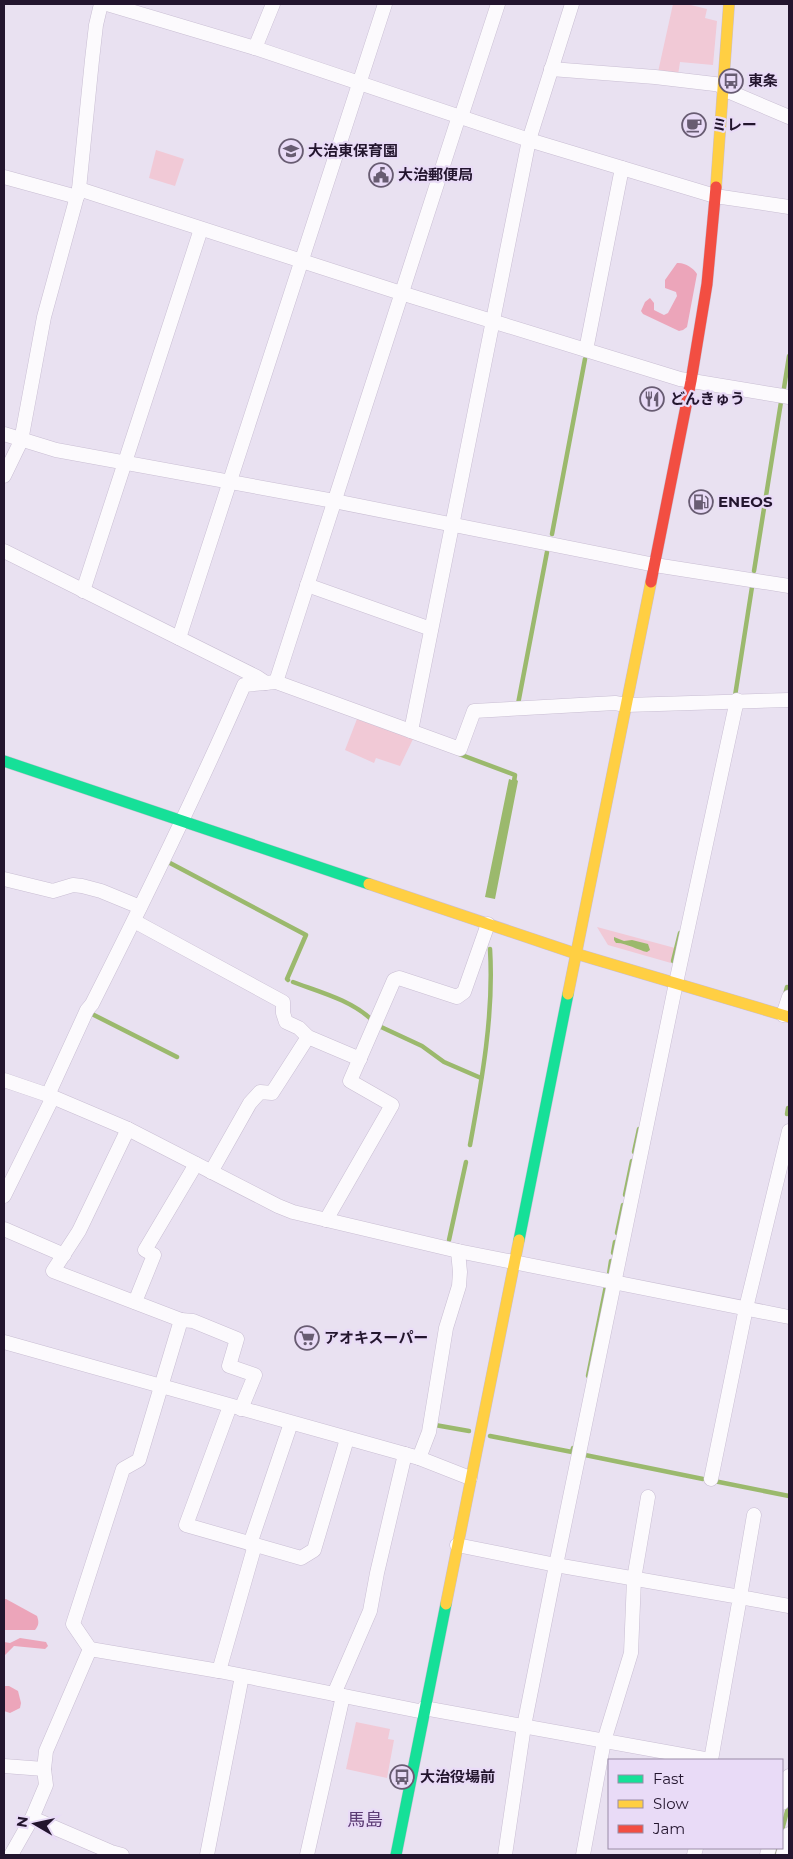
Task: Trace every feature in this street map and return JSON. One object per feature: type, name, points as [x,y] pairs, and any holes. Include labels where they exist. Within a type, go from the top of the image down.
[{"type":"street","points":[[4,476],[21,440],[44,317],[78,193],[96,25],[101,4]]},
{"type":"street","points":[[108,4],[255,48],[529,140],[622,168],[716,196],[789,207]]},
{"type":"street","points":[[255,48],[273,4]]},
{"type":"street","points":[[178,638],[386,4]]},
{"type":"street","points":[[271,682],[307,585],[401,293],[498,4]]},
{"type":"street","points":[[411,731],[529,140],[572,4]]},
{"type":"street","points":[[396,1855],[691,381],[707,284],[716,196],[729,4]]},
{"type":"street","points":[[551,69],[655,77],[723,87],[789,117]]},
{"type":"street","points":[[586,350],[622,168]]},
{"type":"street","points":[[4,177],[78,193],[201,229],[401,293],[691,381],[789,397]]},
{"type":"street","points":[[83,590],[201,229]]},
{"type":"street","points":[[4,434],[56,450],[334,501],[655,565],[789,586]]},
{"type":"street","points":[[4,551],[257,677],[460,749],[474,712],[615,702],[626,704],[789,700]]},
{"type":"street","points":[[307,585],[431,629]]},
{"type":"street","points":[[5,1189],[50,1096],[87,1010],[92,1004],[134,921],[244,685],[271,682]]},
{"type":"street","points":[[505,1855],[524,1726],[556,1565],[676,983],[737,700]]},
{"type":"street","points":[[4,761],[577,954],[786,1016],[789,997]]},
{"type":"street","points":[[4,879],[53,890],[74,885],[82,886],[101,890],[140,907]]},
{"type":"street","points":[[134,921],[283,1002],[286,1022],[299,1028],[308,1037],[360,1059]]},
{"type":"street","points":[[326,1220],[392,1105],[350,1081],[394,980],[400,978],[457,997],[464,992],[488,924]]},
{"type":"street","points":[[211,1172],[250,1103],[260,1092],[272,1093],[308,1037]]},
{"type":"street","points":[[4,1080],[50,1096],[128,1129],[278,1206],[326,1220],[458,1251],[789,1317]]},
{"type":"street","points":[[128,1129],[78,1232],[54,1271],[181,1320],[193,1321],[238,1339],[229,1366],[256,1375],[235,1408],[186,1525],[300,1558],[314,1550],[347,1439]]},
{"type":"street","points":[[711,1479],[746,1308],[789,1132]]},
{"type":"street","points":[[135,1302],[154,1255],[145,1250],[196,1164]]},
{"type":"street","points":[[4,1229],[64,1255]]},
{"type":"street","points":[[419,1458],[429,1432],[446,1328],[459,1286],[458,1251]]},
{"type":"street","points":[[181,1320],[139,1460],[122,1469],[73,1624],[90,1649],[218,1671],[338,1695],[704,1759]]},
{"type":"street","points":[[4,1342],[291,1424],[419,1458],[470,1478]]},
{"type":"street","points":[[218,1671],[252,1544],[291,1424]]},
{"type":"street","points":[[307,1855],[338,1695],[370,1611],[405,1454]]},
{"type":"street","points":[[583,1855],[604,1741],[631,1653],[634,1579],[648,1496]]},
{"type":"street","points":[[710,1759],[754,1516]]},
{"type":"street","points":[[457,1544],[556,1565],[789,1606]]},
{"type":"street","points":[[11,1855],[32,1818],[46,1785],[44,1769],[46,1751],[90,1649]]},
{"type":"street","points":[[208,1855],[242,1676]]},
{"type":"street","points":[[4,1766],[44,1769]]},
{"type":"street","points":[[783,1799],[789,1776]]},
{"type":"street","points":[[32,1818],[122,1855]]},
{"type":"street","points":[[783,1855],[789,1834]]},
{"type":"shaded area","points":[[673,4],[687,4],[707,9],[705,18],[717,21],[713,65],[680,62],[678,75],[658,72]]},
{"type":"shaded area","points":[[156,150],[184,159],[175,186],[149,178]]},
{"type":"shaded area","points":[[677,263],[689,266],[697,274],[687,327],[679,331],[643,314],[641,311],[645,302],[650,298],[654,303],[654,310],[664,315],[668,313],[677,296],[676,292],[665,288],[665,280]]},
{"type":"shaded area","points":[[357,719],[413,739],[400,766],[376,758],[374,763],[345,750]]},
{"type":"shaded area","points":[[513,777],[518,781],[495,899],[485,897],[509,779],[512,780]]},
{"type":"shaded area","points":[[597,927],[675,948],[671,963],[608,945]]},
{"type":"shaded area","points":[[614,937],[624,941],[632,940],[648,944],[650,950],[647,952],[616,943]]},
{"type":"shaded area","points":[[4,1599],[37,1616],[38,1623],[35,1630],[4,1630]]},
{"type":"shaded area","points":[[20,1638],[46,1642],[48,1646],[45,1649],[14,1646],[4,1656],[4,1642],[10,1643]]},
{"type":"shaded area","points":[[4,1686],[9,1686],[18,1691],[21,1703],[20,1708],[10,1713],[4,1711]]},
{"type":"shaded area","points":[[356,1722],[390,1729],[388,1739],[394,1740],[387,1778],[346,1769]]},
{"type":"waterway","points":[[784,388],[789,356]]},
{"type":"waterway","points":[[552,534],[585,359]]},
{"type":"waterway","points":[[754,571],[781,402]]},
{"type":"waterway","points":[[516,704],[518,704],[547,552]]},
{"type":"waterway","points":[[735,696],[752,587]]},
{"type":"waterway","points":[[459,754],[515,775],[514,782]]},
{"type":"waterway","points":[[170,863],[306,935],[288,980]]},
{"type":"waterway","points":[[673,961],[680,933]]},
{"type":"waterway","points":[[470,1145],[483,1072],[489,1022],[490,949]]},
{"type":"waterway","points":[[293,982],[345,1002],[372,1020]]},
{"type":"waterway","points":[[785,995],[787,987]]},
{"type":"waterway","points":[[90,1013],[177,1057]]},
{"type":"waterway","points":[[379,1026],[422,1046],[444,1062],[481,1078]]},
{"type":"waterway","points":[[787,1114],[788,1108]]},
{"type":"waterway","points":[[634,1152],[639,1129]]},
{"type":"waterway","points":[[625,1195],[632,1161]]},
{"type":"waterway","points":[[449,1240],[466,1162]]},
{"type":"waterway","points":[[617,1233],[623,1205]]},
{"type":"waterway","points":[[613,1253],[615,1242]]},
{"type":"waterway","points":[[609,1274],[611,1261]]},
{"type":"waterway","points":[[588,1376],[606,1286]]},
{"type":"waterway","points":[[435,1425],[469,1431]]},
{"type":"waterway","points":[[490,1436],[572,1452],[573,1448]]},
{"type":"waterway","points":[[585,1455],[703,1479]]},
{"type":"waterway","points":[[714,1481],[789,1496]]},
{"type":"waterway","points":[[783,1826],[789,1804]]},
{"type":"waterway","points":[[775,1855],[777,1849]]},
{"type":"traffic: fast","points":[[4,761],[369,884]]},
{"type":"traffic: fast","points":[[519,1240],[568,994]]},
{"type":"traffic: fast","points":[[396,1855],[446,1604]]},
{"type":"traffic: slow","points":[[716,187],[729,4]]},
{"type":"traffic: slow","points":[[568,994],[651,582]]},
{"type":"traffic: slow","points":[[369,884],[577,954],[789,1017]]},
{"type":"traffic: slow","points":[[446,1604],[519,1240]]},
{"type":"traffic: jam","points":[[651,582],[691,381],[707,284],[716,187]]},
{"type":"place","name":"東条","points":[[731,81]]},
{"type":"place","name":"ミレー","points":[[694,125]]},
{"type":"place","name":"大治東保育園","points":[[291,151]]},
{"type":"place","name":"大治郵便局","points":[[381,175]]},
{"type":"place","name":"どんきゅう","points":[[652,399]]},
{"type":"place","name":"ENEOS","points":[[701,502]]},
{"type":"place","name":"アオキスーパー","points":[[307,1338]]},
{"type":"place","name":"大治役場前","points":[[402,1777]]},
{"type":"district","name":"馬島","points":[[365,1820]]}]
